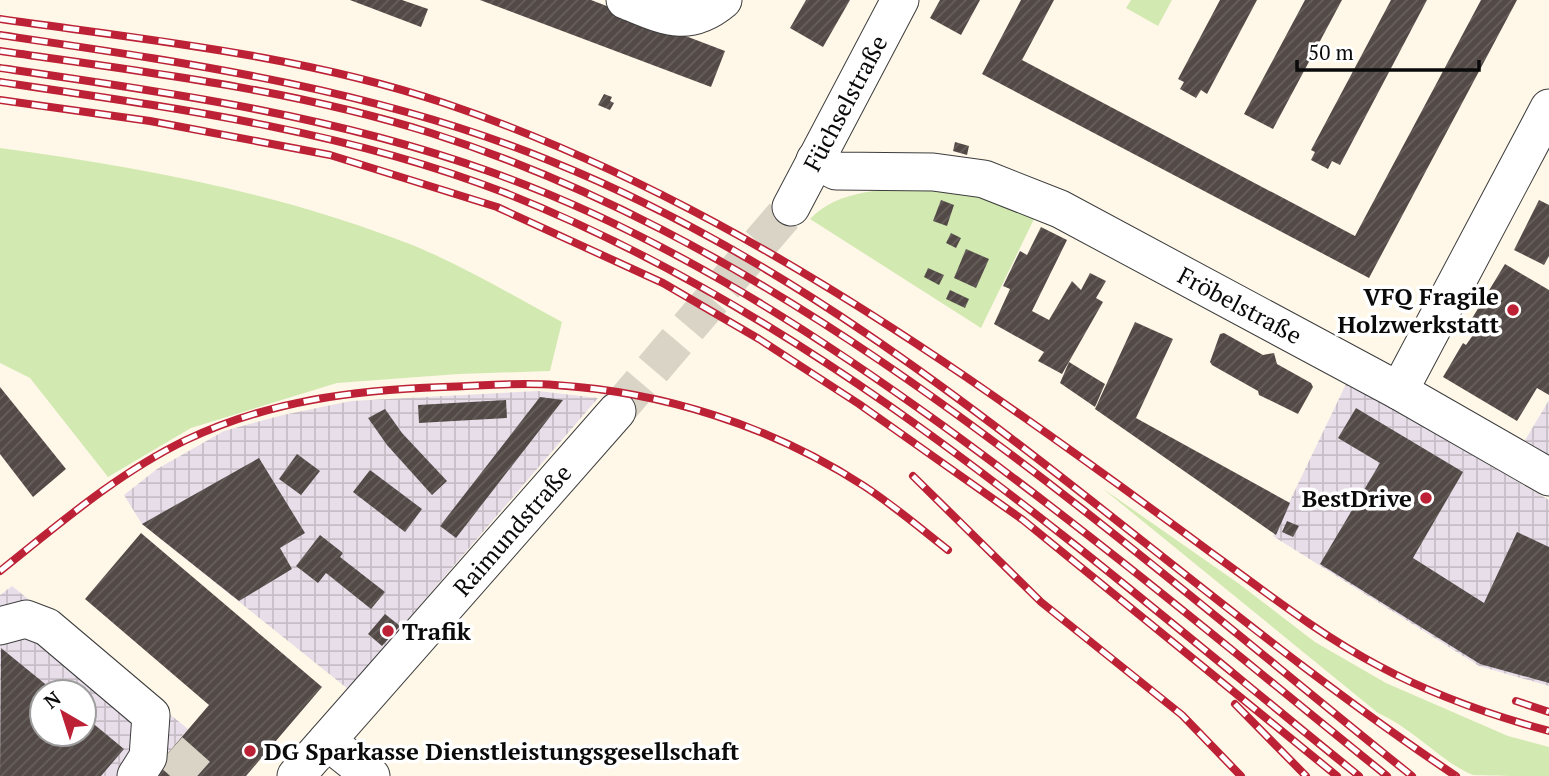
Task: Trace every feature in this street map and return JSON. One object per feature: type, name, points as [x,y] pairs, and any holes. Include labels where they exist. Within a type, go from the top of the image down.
[{"type":"street","points":[[625,0],[671,18],[690,19],[723,0]]},
{"type":"street","name":"Füchselstraße","points":[[791,207],[900,0]]},
{"type":"street","points":[[1399,391],[1549,108]]},
{"type":"street","name":"Fröbelstraße","points":[[815,160],[836,171],[933,172],[984,179],[1060,208],[1399,391],[1549,477]]},
{"type":"street","name":"Raimundstraße","points":[[296,776],[617,411]]},
{"type":"street","points":[[0,626],[26,619],[47,627],[151,715],[170,751]]},
{"type":"street","points":[[136,776],[148,757],[151,715]]},
{"type":"street","points":[[327,741],[371,776]]},
{"type":"shaded area","points":[[1347,382],[1549,500],[1549,686],[1479,666],[1273,536]]},
{"type":"shaded area","points":[[538,391],[598,398],[348,689],[142,524],[124,495],[157,469],[224,431],[283,415],[351,401]]},
{"type":"shaded area","points":[[1549,400],[1549,457],[1524,442]]},
{"type":"shaded area","points":[[12,586],[188,729],[151,773],[154,776],[0,776],[0,595]]},
{"type":"green space","points":[[1131,0],[1172,0],[1158,26],[1126,8]]},
{"type":"green space","points":[[0,148],[210,184],[313,211],[415,246],[471,272],[562,322],[550,371],[459,374],[337,383],[191,428],[108,477],[30,378],[0,363]]},
{"type":"green space","points":[[924,186],[964,190],[1037,213],[981,328],[810,219],[821,209],[848,196]]},
{"type":"green space","points":[[1102,488],[1238,583],[1315,642],[1386,683],[1508,736],[1549,747],[1549,776],[1473,775],[1461,770],[1403,727],[1378,713]]},
{"type":"building","points":[[350,0],[402,0],[428,9],[421,27]]},
{"type":"building","points":[[480,0],[591,0],[725,51],[711,87]]},
{"type":"building","points":[[806,0],[850,0],[823,47],[790,28]]},
{"type":"building","points":[[940,0],[980,0],[961,35],[930,18]]},
{"type":"building","points":[[1021,0],[1054,0],[1022,60],[1355,236],[1481,0],[1517,0],[1369,278],[982,74]]},
{"type":"building","points":[[1220,0],[1257,0],[1207,94],[1201,90],[1196,98],[1180,89],[1184,82],[1178,79]]},
{"type":"building","points":[[1305,0],[1342,0],[1273,129],[1244,114]]},
{"type":"building","points":[[1391,0],[1427,0],[1340,165],[1332,161],[1328,169],[1311,160],[1315,152],[1311,150]]},
{"type":"building","points":[[604,94],[612,97],[610,101],[614,103],[610,110],[598,105]]},
{"type":"building","points":[[955,142],[969,146],[967,155],[953,151]]},
{"type":"building","points":[[941,200],[954,205],[947,226],[933,221]]},
{"type":"building","points":[[1539,200],[1549,205],[1549,256],[1544,265],[1514,250]]},
{"type":"building","points":[[1041,227],[1067,240],[1032,311],[1049,320],[1072,281],[1081,290],[1090,273],[1106,281],[1096,298],[1103,302],[1062,374],[1038,361],[1044,352],[994,324],[1010,289],[1003,286],[1020,251],[1027,255]]},
{"type":"building","points":[[951,233],[961,238],[956,248],[946,243]]},
{"type":"building","points":[[966,249],[989,259],[976,288],[954,278]]},
{"type":"building","name":"VFQ Fragile Holzwerkstatt","points":[[1505,264],[1549,290],[1549,395],[1537,388],[1517,421],[1443,377],[1463,343],[1466,345],[1473,335],[1465,330]]},
{"type":"building","points":[[928,268],[944,275],[939,285],[924,277]]},
{"type":"building","points":[[950,290],[969,299],[965,308],[946,299]]},
{"type":"building","points":[[1135,322],[1173,339],[1136,418],[1290,503],[1276,535],[1095,409]]},
{"type":"building","points":[[1224,333],[1263,355],[1274,353],[1277,364],[1311,383],[1313,387],[1298,414],[1259,395],[1258,391],[1212,365],[1210,362],[1220,334]]},
{"type":"building","points":[[1069,362],[1105,384],[1095,407],[1060,383]]},
{"type":"building","points":[[0,387],[66,469],[33,497],[0,454]]},
{"type":"building","points":[[540,397],[563,400],[456,538],[440,526]]},
{"type":"building","points":[[506,400],[507,418],[419,423],[418,405]]},
{"type":"building","points":[[1356,408],[1463,472],[1413,558],[1484,603],[1517,532],[1549,547],[1549,683],[1480,664],[1320,564],[1380,463],[1338,438]]},
{"type":"building","points":[[385,409],[402,433],[447,481],[432,495],[387,445],[368,418]]},
{"type":"building","points":[[297,454],[320,471],[301,495],[279,479]]},
{"type":"building","points":[[259,458],[305,533],[280,548],[292,569],[239,601],[142,524]]},
{"type":"building","points":[[370,470],[422,509],[405,532],[353,492]]},
{"type":"building","points":[[1287,521],[1299,526],[1293,537],[1282,532]]},
{"type":"building","points":[[141,533],[322,687],[246,776],[154,776],[151,773],[209,705],[85,599]]},
{"type":"building","points":[[320,535],[343,553],[340,557],[385,592],[371,609],[326,573],[318,583],[296,566]]},
{"type":"building","points":[[385,614],[400,626],[382,646],[368,634]]},
{"type":"building","points":[[1,648],[38,678],[28,678],[28,748],[98,748],[98,728],[124,749],[101,776],[0,776]]},
{"type":"tunnel","points":[[617,411],[791,207]]},
{"type":"tunnel","points":[[170,751],[198,776]]},
{"type":"railway","points":[[0,19],[224,51],[390,86],[513,128],[582,157],[714,222],[842,296],[966,377],[1294,613],[1357,654],[1441,695],[1549,731]]},
{"type":"railway","points":[[0,35],[211,68],[350,97],[418,115],[553,162],[679,220],[797,288],[911,364],[1020,445],[1344,697],[1456,776]]},
{"type":"railway","points":[[0,51],[271,93],[431,133],[568,185],[700,250],[826,325],[949,409],[1068,498],[1412,776]]},
{"type":"railway","points":[[0,68],[186,96],[371,135],[431,152],[551,195],[668,251],[781,316],[942,425],[1111,553],[1387,776]]},
{"type":"railway","points":[[0,82],[191,111],[381,152],[503,192],[622,245],[736,307],[846,376],[952,451],[1056,530],[1359,776]]},
{"type":"railway","points":[[0,100],[150,121],[330,155],[497,207],[663,283],[759,339],[859,404],[1023,520],[1337,776]]},
{"type":"railway","points":[[0,571],[67,518],[137,468],[186,440],[217,427],[280,407],[344,395],[513,384],[555,385],[636,395],[676,404],[754,430],[792,446],[864,486],[948,550]]},
{"type":"railway","points":[[913,476],[1041,602],[1182,715],[1241,776]]},
{"type":"railway","points":[[1516,701],[1549,712]]},
{"type":"railway","points":[[1235,704],[1306,776]]},
{"type":"place","name":"VFQ Fragile Holzwerkstatt","points":[[1513,310]]},
{"type":"place","name":"BestDrive","points":[[1426,498]]},
{"type":"place","name":"Trafik","points":[[388,631]]},
{"type":"place","name":"DG Sparkasse Dienstleistungsgesellschaft","points":[[250,751]]}]
